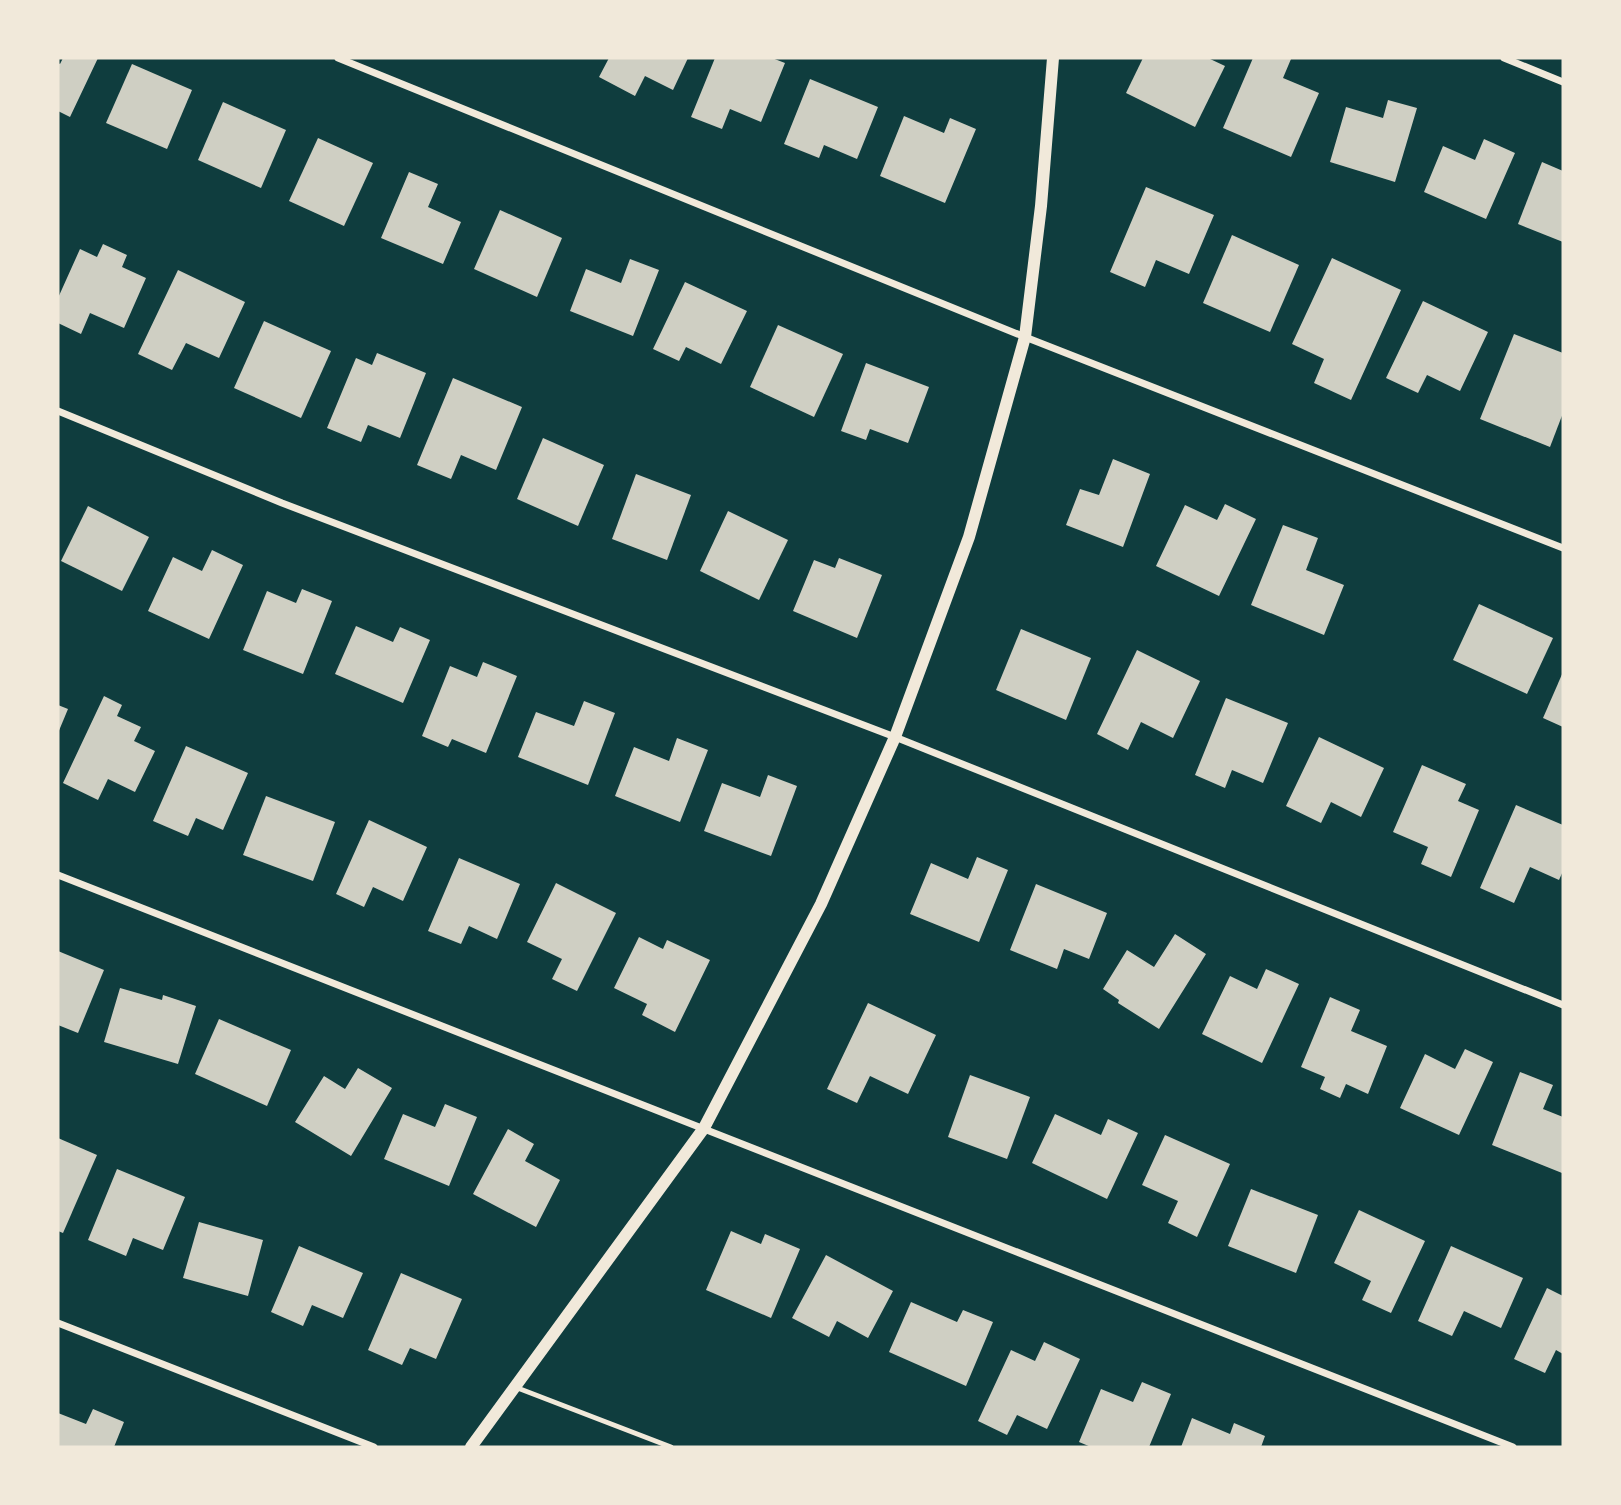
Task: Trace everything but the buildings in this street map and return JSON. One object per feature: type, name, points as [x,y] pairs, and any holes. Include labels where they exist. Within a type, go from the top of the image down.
[{"type":"street","points":[[338,58],[1025,337],[1563,548]]},
{"type":"street","points":[[471,1447],[704,1128],[821,904],[895,737],[969,537],[1025,337],[1041,206],[1053,58]]},
{"type":"street","points":[[1504,58],[1563,82]]},
{"type":"street","points":[[58,411],[295,508],[895,737],[1563,1005]]},
{"type":"street","points":[[58,875],[1513,1447]]},
{"type":"street","points":[[58,1323],[374,1447]]},
{"type":"lane","points":[[515,1387],[671,1447]]}]
